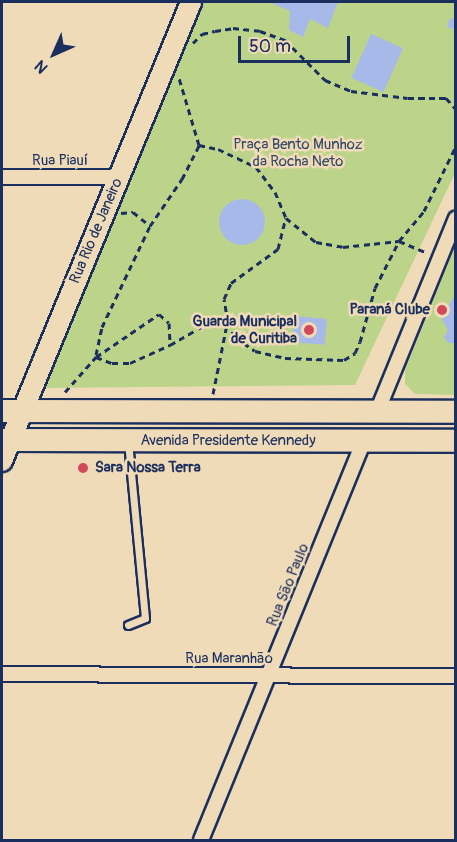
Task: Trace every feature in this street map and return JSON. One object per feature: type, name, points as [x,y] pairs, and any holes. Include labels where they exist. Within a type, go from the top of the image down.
[{"type":"main road","name":"Avenida Presidente Kennedy","points":[[12,411],[456,412]]},
{"type":"main road","name":"Avenida Presidente Kennedy","points":[[6,440],[456,441]]},
{"type":"street","name":"Rua Rio de Janeiro","points":[[2,461],[12,411],[100,222],[190,2]]},
{"type":"street","name":"Rua Piauí","points":[[2,177],[118,177]]},
{"type":"street","points":[[377,412],[456,218]]},
{"type":"street","name":"Rua São Paulo","points":[[201,840],[364,441]]},
{"type":"street","name":"Rua Maranhão","points":[[2,674],[456,676]]},
{"type":"lane","points":[[128,440],[145,618],[128,625]]},
{"type":"path","points":[[191,45],[202,34],[215,31],[260,31],[285,40],[325,80],[351,91],[408,98],[446,98],[456,110]]},
{"type":"path","points":[[96,357],[102,327],[150,226],[182,179],[199,145],[178,71],[166,60]]},
{"type":"path","points":[[456,116],[456,134]]},
{"type":"path","points":[[199,145],[256,167],[275,192],[286,218],[316,242],[343,247],[399,241],[439,258]]},
{"type":"path","points":[[286,218],[278,249],[231,284],[224,299],[228,322],[235,337],[255,351],[285,358],[344,360],[355,353],[375,288],[399,241],[424,210],[456,146]]},
{"type":"path","points":[[100,222],[133,212],[150,226]]},
{"type":"path","points":[[57,410],[65,391],[96,357],[159,314],[170,323],[170,345]]},
{"type":"path","points":[[96,357],[112,363],[130,363],[200,328],[228,322]]},
{"type":"path","points":[[213,411],[214,380],[228,322]]},
{"type":"green space","name":"Praça Bento Munhoz da Rocha Neto","points":[[195,2],[455,2],[455,173],[355,385],[44,388]]},
{"type":"green space","name":"Paraná Clube","points":[[455,247],[455,395],[415,394],[405,384],[405,370]]},
{"type":"building","points":[[269,2],[338,2],[328,28],[310,19],[303,37],[289,30],[290,11]]},
{"type":"building","points":[[450,18],[456,20],[456,30],[447,27]]},
{"type":"building","points":[[371,34],[403,48],[383,92],[351,78]]},
{"type":"building","points":[[242,199],[258,206],[265,222],[258,238],[242,245],[226,238],[219,222],[226,206]]},
{"type":"building","points":[[456,293],[456,343],[448,343],[444,337],[448,330],[441,318]]},
{"type":"building","name":"Guarda Municipal de Curitiba","points":[[294,316],[327,319],[325,345],[292,342]]},
{"type":"place","name":"Paraná Clube","points":[[442,310]]},
{"type":"place","name":"Guarda Municipal de Curitiba","points":[[309,330]]},
{"type":"place","name":"Sara Nossa Terra","points":[[83,468]]}]
